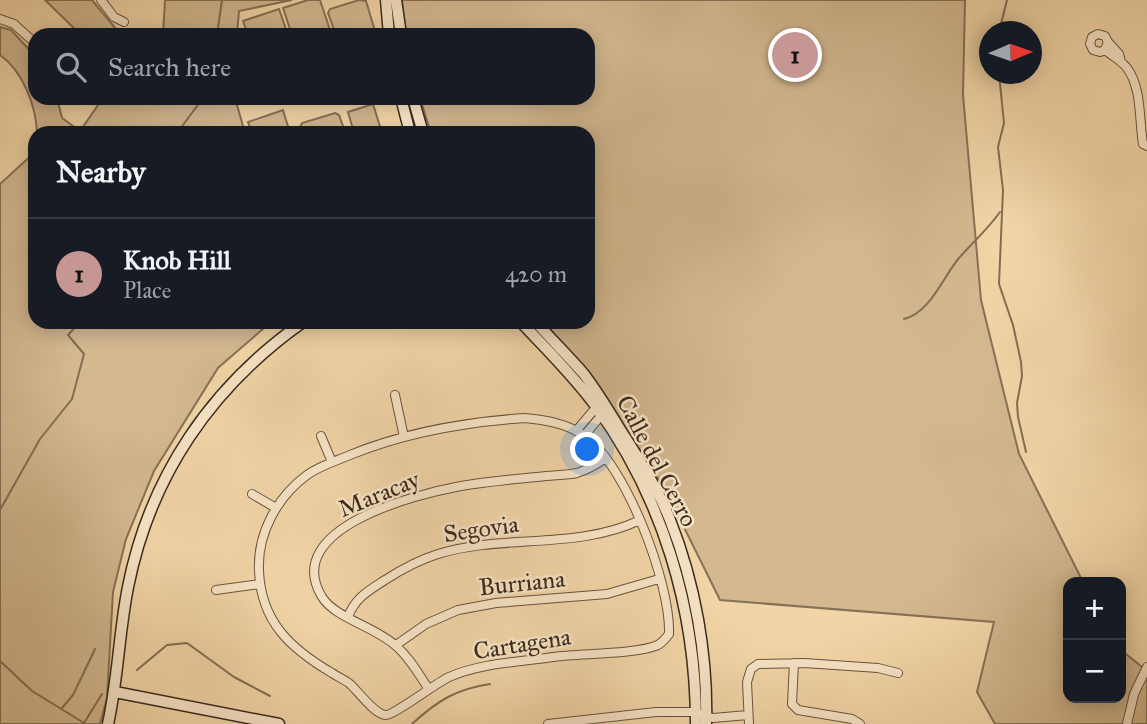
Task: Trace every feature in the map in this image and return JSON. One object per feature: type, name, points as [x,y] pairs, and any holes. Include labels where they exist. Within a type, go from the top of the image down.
[{"type":"main road","points":[[386,0],[388,28]]},
{"type":"main road","points":[[397,0],[400,28]]},
{"type":"main road","points":[[403,105],[408,126]]},
{"type":"main road","points":[[415,105],[421,126]]},
{"type":"main road","points":[[108,724],[115,692],[127,589],[145,524],[160,487],[183,445],[216,398],[294,329]]},
{"type":"main road","name":"Calle del Cerro","points":[[527,329],[602,409]]},
{"type":"main road","name":"Calle del Cerro","points":[[542,329],[584,375],[659,520],[673,561],[694,661],[701,719]]},
{"type":"main road","points":[[115,692],[279,724]]},
{"type":"street","points":[[101,0],[114,17],[124,22]]},
{"type":"street","points":[[0,19],[14,24],[28,37]]},
{"type":"street","points":[[1106,46],[1128,69],[1137,90],[1143,144],[1147,146]]},
{"type":"street","points":[[396,395],[404,436]]},
{"type":"street","points":[[580,434],[593,411],[602,409]]},
{"type":"street","points":[[216,590],[260,584],[258,558],[265,530],[276,508],[307,475],[332,462],[404,436],[436,428],[525,418],[550,420],[580,434],[606,458],[620,479],[640,520],[659,579]]},
{"type":"street","points":[[321,436],[332,462]]},
{"type":"street","name":"Maracay","points":[[428,688],[396,645],[372,628],[333,610],[323,598],[314,575],[317,557],[323,545],[342,527],[424,494],[463,485],[578,473],[606,458]]},
{"type":"street","points":[[252,494],[276,508]]},
{"type":"street","name":"Segovia","points":[[348,617],[360,596],[409,565],[440,553],[607,533],[640,520]]},
{"type":"street","name":"Cartagena","points":[[260,584],[266,605],[290,645],[348,682],[380,713],[388,715],[428,688],[451,676],[476,668],[642,648],[660,643],[669,634],[666,605],[659,579]]},
{"type":"street","name":"Burriana","points":[[396,645],[426,624],[458,610],[496,603],[607,594],[659,579]]},
{"type":"street","points":[[794,663],[792,704],[798,710],[852,719],[860,724]]},
{"type":"street","points":[[548,724],[588,722],[656,712],[701,719],[748,720],[747,682],[751,669],[759,664],[794,663],[878,668],[898,673]]},
{"type":"street","points":[[1128,724],[1134,694],[1147,667]]},
{"type":"shaded area","points":[[45,0],[92,0],[115,28],[74,28]]},
{"type":"shaded area","points":[[165,0],[292,0],[239,11],[238,28],[163,28]]},
{"type":"shaded area","points":[[308,0],[320,0],[329,28],[290,28],[283,8]]},
{"type":"shaded area","points":[[359,0],[366,1],[374,28],[333,28],[328,13],[330,9]]},
{"type":"shaded area","points":[[402,0],[965,0],[963,95],[981,300],[1019,454],[1080,577],[1063,577],[1063,703],[1126,703],[1126,654],[1147,671],[1147,724],[995,724],[977,692],[994,622],[720,600],[666,491],[602,391],[550,329],[595,329],[595,126],[429,126],[422,105],[595,105],[595,28],[405,28]]},
{"type":"shaded area","points":[[279,9],[286,28],[246,28],[243,21]]},
{"type":"shaded area","points":[[0,27],[11,30],[28,48],[28,93],[15,70],[0,55]]},
{"type":"shaded area","points":[[32,105],[59,105],[62,118],[73,126],[36,126]]},
{"type":"shaded area","points":[[98,105],[237,105],[243,126],[83,126]]},
{"type":"shaded area","points":[[373,105],[380,126],[352,126],[348,112]]},
{"type":"shaded area","points":[[283,110],[288,126],[249,126],[248,122]]},
{"type":"shaded area","points":[[335,113],[339,115],[343,126],[300,126],[302,123]]},
{"type":"shaded area","points":[[28,158],[28,329],[263,329],[218,368],[154,471],[126,539],[113,592],[107,698],[100,724],[0,724],[0,184]]},
{"type":"waterway","points":[[218,28],[222,0]]},
{"type":"waterway","points":[[1002,21],[1007,0]]},
{"type":"waterway","points":[[1000,84],[1004,123],[998,147],[1003,190],[999,284],[1013,325],[1021,362],[1022,376],[1017,403],[1026,452]]},
{"type":"waterway","points":[[182,126],[198,105]]},
{"type":"waterway","points":[[904,319],[921,310],[929,302],[959,258],[1000,212]]},
{"type":"waterway","points":[[0,510],[40,439],[72,399],[84,354],[68,335],[74,329]]},
{"type":"waterway","points":[[137,670],[167,645],[187,643],[234,677],[270,696]]},
{"type":"waterway","points":[[62,708],[73,695],[95,649]]},
{"type":"waterway","points":[[0,661],[32,691],[84,723]]},
{"type":"waterway","points":[[412,724],[448,697],[490,684]]},
{"type":"waterway","points":[[84,723],[102,694]]},
{"type":"place","name":"Knob Hill","points":[[795,55]]}]
